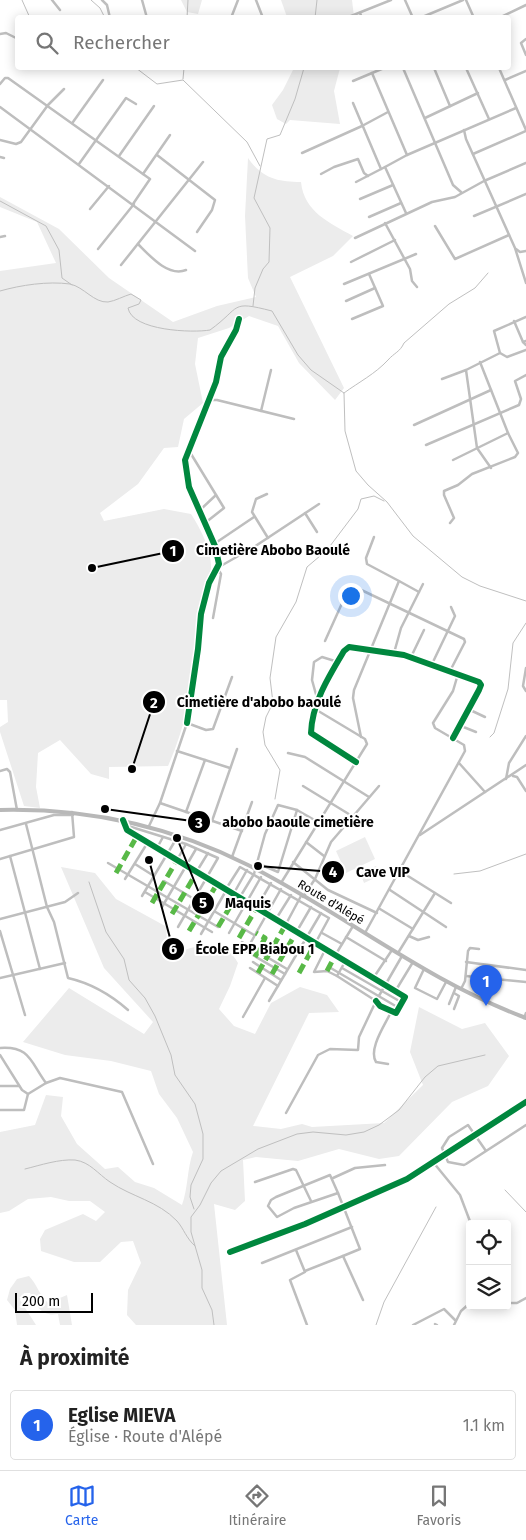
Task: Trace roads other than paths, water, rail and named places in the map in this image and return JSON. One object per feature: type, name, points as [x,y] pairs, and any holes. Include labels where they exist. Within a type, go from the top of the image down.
[{"type":"main road","name":"Route d'Alépé","points":[[0,810],[72,814],[123,820],[149,826],[232,857],[255,868],[460,990],[525,1016]]},
{"type":"street","points":[[52,0],[60,10]]},
{"type":"street","points":[[102,0],[109,15]]},
{"type":"street","points":[[142,0],[146,15]]},
{"type":"street","points":[[232,15],[237,1],[233,0]]},
{"type":"street","points":[[256,0],[262,15]]},
{"type":"street","points":[[354,15],[391,0]]},
{"type":"street","points":[[405,0],[412,15]]},
{"type":"street","points":[[428,15],[465,0],[472,15]]},
{"type":"street","points":[[374,2],[377,6]]},
{"type":"street","points":[[505,15],[526,5]]},
{"type":"street","points":[[0,34],[6,33],[15,38]]},
{"type":"street","points":[[526,39],[521,43],[526,55]]},
{"type":"street","points":[[354,81],[376,70]]},
{"type":"street","points":[[404,70],[453,185],[461,192]]},
{"type":"street","points":[[435,70],[450,106]]},
{"type":"street","points":[[467,70],[489,119]]},
{"type":"street","points":[[473,154],[526,131],[499,70]]},
{"type":"street","points":[[505,80],[526,71]]},
{"type":"street","points":[[372,73],[407,155]]},
{"type":"street","points":[[0,84],[5,78],[8,78],[73,122],[150,179],[98,249]]},
{"type":"street","points":[[73,122],[103,80]]},
{"type":"street","points":[[0,140],[19,144],[32,130],[48,105],[64,89]]},
{"type":"street","points":[[426,118],[478,93]]},
{"type":"street","points":[[79,164],[126,98],[136,104]]},
{"type":"street","points":[[353,102],[381,169]]},
{"type":"street","points":[[119,156],[154,106]]},
{"type":"street","points":[[0,107],[195,251]]},
{"type":"street","points":[[356,182],[407,155],[516,108]]},
{"type":"street","points":[[302,153],[388,112]]},
{"type":"street","points":[[464,130],[495,208],[515,248],[526,283]]},
{"type":"street","points":[[143,174],[170,135]]},
{"type":"street","points":[[156,155],[214,198],[216,202],[212,210],[196,232]]},
{"type":"street","points":[[0,157],[4,158]]},
{"type":"street","points":[[321,174],[334,167],[358,159],[364,173],[368,176]]},
{"type":"street","points":[[121,265],[203,162]]},
{"type":"street","points":[[355,238],[432,202],[455,198],[461,192],[526,163]]},
{"type":"street","points":[[385,167],[406,213]]},
{"type":"street","points":[[360,200],[393,185]]},
{"type":"street","points":[[90,209],[108,186]]},
{"type":"street","points":[[474,216],[526,194]]},
{"type":"street","points":[[369,217],[401,203]]},
{"type":"street","points":[[385,223],[396,240],[405,258],[412,281],[417,287]]},
{"type":"street","points":[[435,226],[456,259],[508,235]]},
{"type":"street","points":[[0,237],[5,236]]},
{"type":"street","points":[[351,262],[396,240]]},
{"type":"street","points":[[138,244],[170,271],[179,273],[186,270]]},
{"type":"street","points":[[515,248],[520,252],[526,252]]},
{"type":"street","points":[[344,284],[416,254]]},
{"type":"street","points":[[352,319],[383,306],[369,274]]},
{"type":"street","points":[[346,302],[375,288]]},
{"type":"street","points":[[526,317],[494,331],[500,353],[507,357],[526,350]]},
{"type":"street","points":[[213,618],[221,574],[218,568],[214,544],[189,487],[185,466],[188,448],[216,382],[221,357],[236,330],[238,319]]},
{"type":"street","points":[[514,321],[526,345]]},
{"type":"street","points":[[442,379],[466,370],[500,353]]},
{"type":"street","points":[[450,523],[454,518],[444,491],[458,485],[472,474],[491,468],[517,456],[518,453],[490,390],[480,362]]},
{"type":"street","points":[[262,411],[271,370]]},
{"type":"street","points":[[466,370],[477,448],[491,468]]},
{"type":"street","points":[[426,445],[473,423],[519,405],[521,399],[515,381],[526,375]]},
{"type":"street","points":[[414,425],[490,390]]},
{"type":"street","points":[[208,400],[294,419]]},
{"type":"street","points":[[453,460],[508,433]]},
{"type":"street","points":[[188,448],[224,508],[205,523]]},
{"type":"street","points":[[267,494],[254,502],[252,512],[268,538]]},
{"type":"street","points":[[199,511],[216,495]]},
{"type":"street","points":[[149,826],[160,803],[187,724],[201,614],[209,583],[218,568],[319,504]]},
{"type":"street","points":[[305,513],[318,532]]},
{"type":"street","points":[[214,544],[254,516]]},
{"type":"street","points":[[374,537],[366,558],[368,564],[419,592]]},
{"type":"street","points":[[361,737],[353,698],[370,650],[399,581]]},
{"type":"street","points":[[394,653],[401,628],[423,584]]},
{"type":"street","points":[[325,641],[351,587],[355,587],[465,640],[450,671]]},
{"type":"street","points":[[432,664],[454,616],[451,607]]},
{"type":"street","points":[[411,657],[424,630]]},
{"type":"street","points":[[356,762],[311,733],[317,700],[344,651],[349,647],[411,657],[476,681],[481,685],[453,738]]},
{"type":"street","points":[[317,700],[312,680],[314,662],[322,657],[338,662]]},
{"type":"street","points":[[526,668],[523,686],[526,691]]},
{"type":"street","points":[[365,934],[466,748],[435,728],[433,723],[453,690],[458,674]]},
{"type":"street","points":[[187,724],[206,730],[213,729],[232,677]]},
{"type":"street","points":[[468,708],[485,717]]},
{"type":"street","points":[[280,883],[367,744],[361,737],[314,709]]},
{"type":"street","points":[[461,725],[476,732]]},
{"type":"street","points":[[506,779],[509,763],[526,736]]},
{"type":"street","points":[[212,821],[237,749]]},
{"type":"street","points":[[177,751],[230,768]]},
{"type":"street","points":[[288,753],[305,757],[368,798]]},
{"type":"street","points":[[186,812],[205,760]]},
{"type":"street","points":[[459,763],[485,792]]},
{"type":"street","points":[[419,836],[526,765]]},
{"type":"street","points":[[0,771],[7,769],[10,772],[17,810]]},
{"type":"street","points":[[511,775],[517,777],[526,791]]},
{"type":"street","points":[[303,786],[352,816]]},
{"type":"street","points":[[286,924],[302,896],[315,879],[330,842],[379,786]]},
{"type":"street","points":[[232,857],[252,802]]},
{"type":"street","points":[[160,803],[242,831]]},
{"type":"street","points":[[240,897],[254,874],[265,834],[278,805],[297,810],[318,822]]},
{"type":"street","points":[[257,863],[278,872],[297,810]]},
{"type":"street","points":[[0,830],[54,815],[72,814],[74,837],[0,859]]},
{"type":"street","points":[[123,820],[127,830],[276,919],[286,924],[405,995],[396,1014],[337,976],[327,971],[314,972],[326,948]]},
{"type":"street","points":[[26,824],[47,907],[54,922],[70,979],[78,980],[114,999],[128,1010]]},
{"type":"street","points":[[124,825],[186,844],[218,858],[178,927]]},
{"type":"street","points":[[157,848],[163,837]]},
{"type":"street","points":[[142,896],[175,841]]},
{"type":"street","points":[[126,879],[148,842]]},
{"type":"street","points":[[306,842],[324,856]]},
{"type":"street","points":[[177,860],[186,844]]},
{"type":"street","points":[[162,907],[196,849]]},
{"type":"street","points":[[197,871],[208,853]]},
{"type":"street","points":[[10,856],[40,968]]},
{"type":"street","points":[[293,862],[328,890],[377,913]]},
{"type":"street","points":[[108,864],[218,927]]},
{"type":"street","points":[[135,864],[154,876]]},
{"type":"street","points":[[201,934],[238,867],[261,877],[330,920],[316,942]]},
{"type":"street","points":[[234,893],[247,870]]},
{"type":"street","points":[[400,871],[451,903]]},
{"type":"street","points":[[229,933],[261,877]]},
{"type":"street","points":[[164,882],[254,935]]},
{"type":"street","points":[[257,907],[271,883]]},
{"type":"street","points":[[281,889],[248,945],[246,952],[284,974]]},
{"type":"street","points":[[390,890],[446,927]]},
{"type":"street","points":[[145,892],[212,932]]},
{"type":"street","points":[[0,920],[68,901],[78,893]]},
{"type":"street","points":[[286,1113],[318,1055],[330,1049],[358,1050],[359,1037],[375,1002],[386,984],[409,936],[435,893]]},
{"type":"street","points":[[276,919],[291,895]]},
{"type":"street","points":[[297,931],[311,907]]},
{"type":"street","points":[[380,909],[413,929]]},
{"type":"street","points":[[270,1002],[284,974],[321,913]]},
{"type":"street","points":[[336,954],[353,926]]},
{"type":"street","points":[[0,931],[25,1015]]},
{"type":"street","points":[[322,933],[342,944]]},
{"type":"street","points":[[409,936],[418,940],[429,937]]},
{"type":"street","points":[[346,937],[386,961]]},
{"type":"street","points":[[242,942],[287,969]]},
{"type":"street","points":[[460,990],[466,976],[466,962],[470,948],[480,949]]},
{"type":"street","points":[[0,951],[5,950]]},
{"type":"street","points":[[374,977],[392,950]]},
{"type":"street","points":[[337,976],[346,960]]},
{"type":"street","points":[[253,962],[282,980]]},
{"type":"street","points":[[396,990],[413,962]]},
{"type":"street","points":[[466,962],[526,970]]},
{"type":"street","points":[[0,978],[65,963]]},
{"type":"street","points":[[329,967],[399,1008]]},
{"type":"street","points":[[250,968],[278,986]]},
{"type":"street","points":[[342,968],[402,1002]]},
{"type":"street","points":[[424,969],[415,988],[437,999],[446,982]]},
{"type":"street","points":[[466,976],[526,982]]},
{"type":"street","points":[[243,1017],[265,978]]},
{"type":"street","points":[[449,1004],[456,987]]},
{"type":"street","points":[[454,993],[459,996],[454,1010]]},
{"type":"street","points":[[388,1064],[376,1062],[373,1056],[376,1044],[391,1012]]},
{"type":"street","points":[[0,1048],[17,1048],[25,1052],[46,1083]]},
{"type":"street","points":[[0,1055],[19,1086],[28,1094]]},
{"type":"street","points":[[0,1110],[24,1110],[28,1094],[56,1079],[69,1079],[122,1092],[153,1164]]},
{"type":"street","points":[[0,1086],[19,1086]]},
{"type":"street","points":[[230,1252],[250,1246],[407,1180],[526,1102]]},
{"type":"street","points":[[486,1151],[468,1125],[446,1142],[442,1148],[450,1164],[462,1165],[486,1151],[526,1125]]},
{"type":"street","points":[[433,1162],[460,1195],[469,1220]]},
{"type":"street","points":[[333,1178],[355,1168],[386,1165]]},
{"type":"street","points":[[256,1182],[293,1169],[296,1170],[311,1201]]},
{"type":"street","points":[[307,1325],[290,1280],[360,1248],[333,1178],[330,1175],[276,1197],[271,1200],[268,1206],[277,1217],[311,1201],[338,1193]]},
{"type":"street","points":[[262,1263],[352,1227]]},
{"type":"street","points":[[296,1250],[305,1272]]},
{"type":"street","points":[[343,1256],[362,1300]]},
{"type":"street","points":[[511,1303],[517,1303],[526,1298]]},
{"type":"street","points":[[454,1325],[460,1311],[466,1306]]},
{"type":"street","points":[[413,1325],[444,1309],[455,1320]]},
{"type":"waterway","points":[[22,0],[29,15]]},
{"type":"waterway","points":[[91,0],[100,8],[104,15]]},
{"type":"waterway","points":[[187,15],[188,0]]},
{"type":"waterway","points":[[315,15],[317,0]]},
{"type":"waterway","points":[[139,70],[157,84],[183,80],[247,142],[260,166]]},
{"type":"waterway","points":[[183,79],[184,70]]},
{"type":"waterway","points":[[253,306],[255,288],[263,269],[269,262],[270,228],[254,198],[267,139],[280,135],[295,99],[303,70]]},
{"type":"waterway","points":[[0,201],[46,226],[59,250],[62,278],[72,285]]},
{"type":"waterway","points":[[344,393],[378,370],[404,343],[449,304],[475,288],[488,273]]},
{"type":"waterway","points":[[0,291],[26,285],[53,283],[70,284],[103,302],[131,294],[141,300],[139,304],[128,308],[132,316],[140,322],[164,329],[191,331],[210,330],[232,311],[242,306],[272,311],[298,355],[311,370],[344,393],[345,431],[356,471],[368,485],[387,502],[413,536],[462,577],[480,586],[526,601]]},
{"type":"waterway","points":[[275,799],[280,770],[265,745],[263,732],[266,717],[273,703],[270,678],[276,637],[296,602],[307,567],[327,550],[358,509],[361,499],[374,496],[384,501]]},
{"type":"waterway","points":[[490,737],[494,733],[508,689],[513,643],[526,623]]},
{"type":"waterway","points":[[454,874],[480,871],[526,854]]},
{"type":"waterway","points":[[89,882],[106,932],[124,959],[129,980],[145,998],[155,1016],[171,1055],[175,1075],[195,1104],[203,1134],[203,1159],[191,1185],[190,1197],[194,1209]]},
{"type":"waterway","points":[[214,1325],[212,1310],[202,1288],[202,1270],[191,1232],[191,1217],[200,1205],[211,1183],[221,1171],[258,1149],[297,1134],[313,1132],[346,1135],[364,1132],[379,1125],[399,1110],[425,1077],[438,1066],[485,1055]]},
{"type":"waterway","points":[[25,1169],[63,1160],[75,1160],[85,1163],[118,1187],[170,1214],[195,1246]]},
{"type":"waterway","points":[[505,1190],[526,1212]]},
{"type":"waterway","points":[[376,1325],[384,1302],[436,1207]]},
{"type":"place","name":"Cimetière Abobo Baoulé","points":[[92,568]]},
{"type":"place","name":"Cimetière d'abobo baoulé","points":[[132,769]]},
{"type":"place","name":"abobo baoule cimetière","points":[[105,809]]},
{"type":"place","name":"Maquis","points":[[177,838]]},
{"type":"place","name":"École EPP Biabou 1","points":[[149,860]]},
{"type":"place","name":"Cave VIP","points":[[258,866]]},
{"type":"place","name":"Eglise MIEVA","points":[[486,1006]]}]
